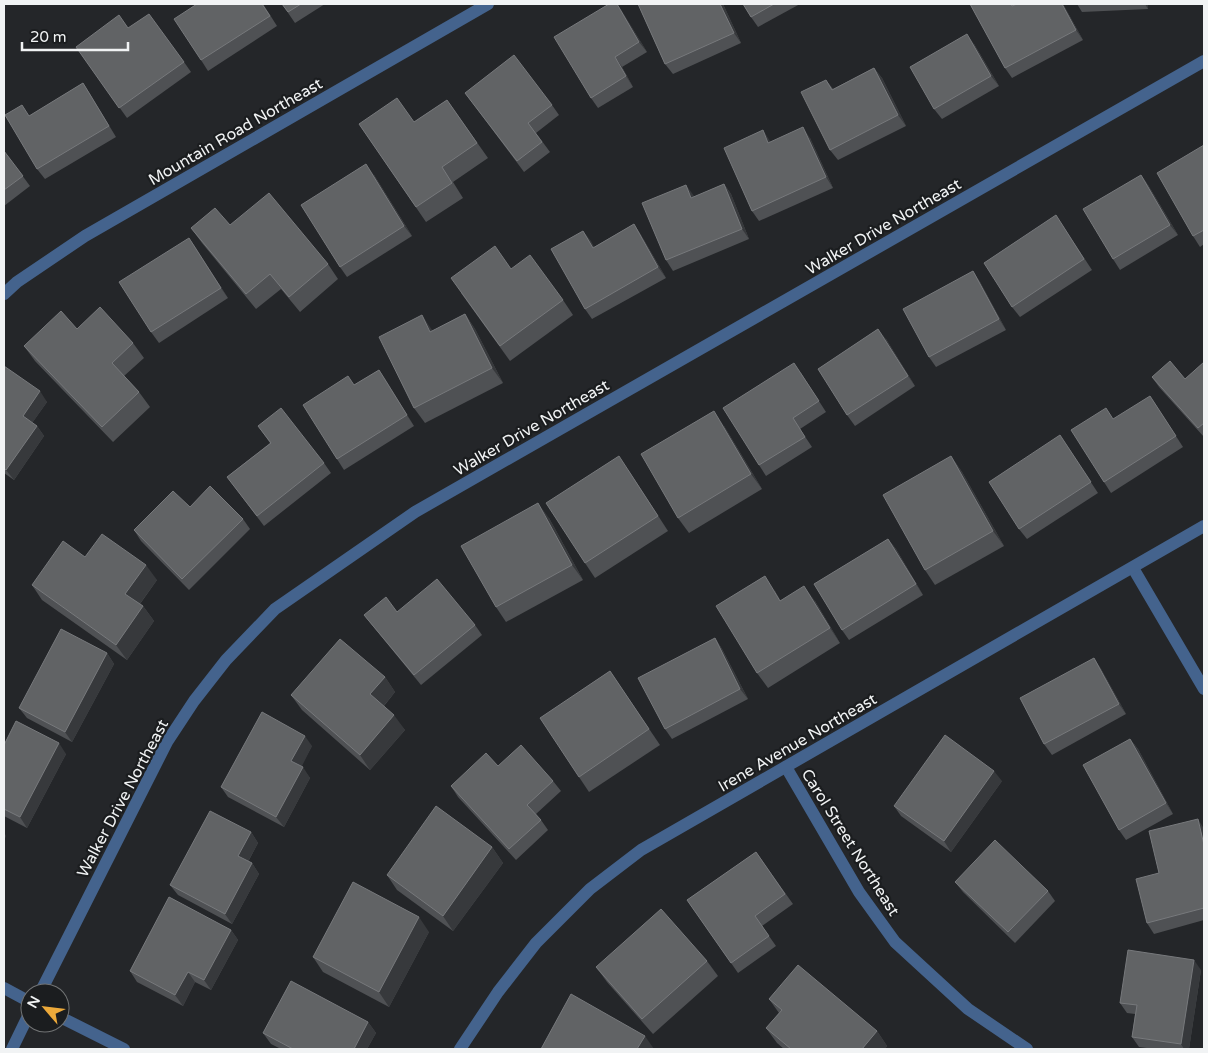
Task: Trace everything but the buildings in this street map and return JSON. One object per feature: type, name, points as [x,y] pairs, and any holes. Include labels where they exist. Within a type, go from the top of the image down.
[{"type":"street","name":"Mountain Road Northeast","points":[[4,294],[17,282],[85,236],[488,4]]},
{"type":"street","name":"Walker Drive Northeast","points":[[45,983],[167,742],[226,660],[275,609],[415,512],[1204,61]]},
{"type":"street","name":"Irene Avenue Northeast","points":[[460,1049],[498,992],[536,943],[590,889],[641,850],[1204,526]]},
{"type":"street","points":[[1133,568],[1204,689]]},
{"type":"street","name":"Carol Street Northeast","points":[[786,767],[858,892],[895,942],[968,1010],[1027,1049]]},
{"type":"street","points":[[4,988],[20,997]]},
{"type":"street","points":[[70,1022],[124,1049]]},
{"type":"street","points":[[12,1049],[20,1033]]}]
